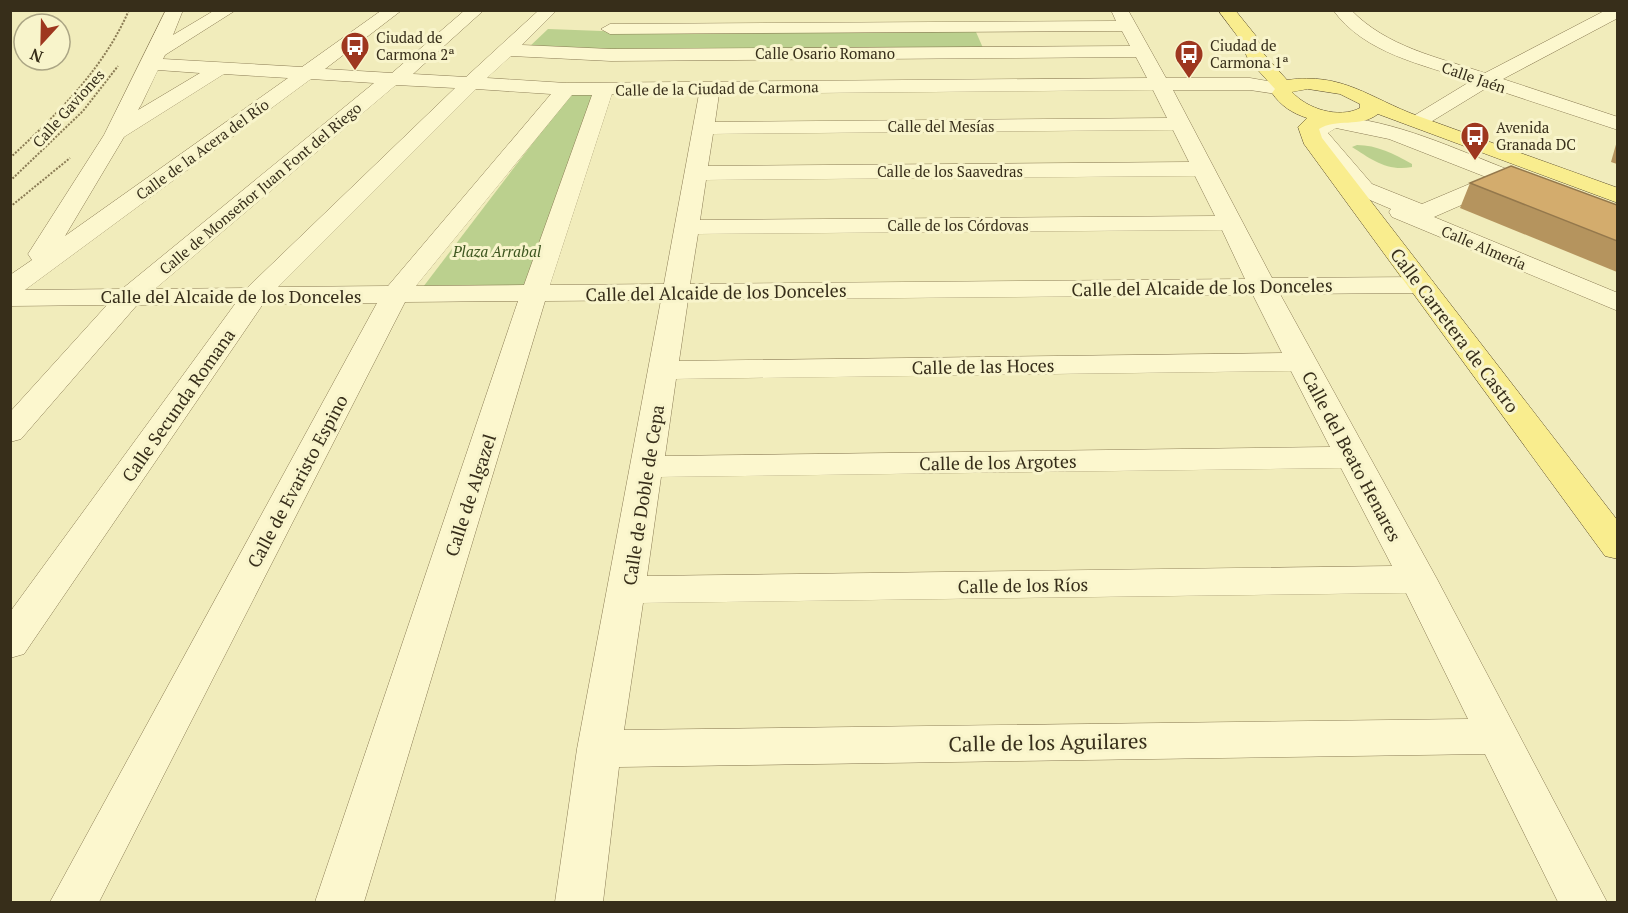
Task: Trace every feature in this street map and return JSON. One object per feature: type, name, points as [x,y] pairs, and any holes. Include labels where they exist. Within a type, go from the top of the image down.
[{"type":"main road","points":[[1226,10],[1247,36],[1285,64],[1322,84],[1358,94],[1366,110],[1398,127],[1617,209]]},
{"type":"main road","points":[[1247,36],[1254,55],[1284,89]]},
{"type":"main road","points":[[1284,89],[1296,84],[1322,84]]},
{"type":"main road","points":[[1284,89],[1282,93],[1293,104],[1324,116],[1366,110],[1617,196]]},
{"type":"main road","name":"Calle Carretera de Castro","points":[[1324,116],[1308,127],[1312,139],[1617,547]]},
{"type":"street","points":[[19,280],[72,208],[155,58],[175,10]]},
{"type":"street","points":[[155,58],[228,10]]},
{"type":"street","name":"Calle de la Acera del Río","points":[[19,280],[394,10]]},
{"type":"street","name":"Calle de Monseñor Juan Font del Riego","points":[[10,432],[129,297],[476,10]]},
{"type":"street","name":"Calle Secunda Romana","points":[[10,643],[255,296],[469,85],[549,10]]},
{"type":"street","name":"Calle Osario Romano","points":[[626,10],[610,29],[809,28],[1124,18]]},
{"type":"street","points":[[674,28],[687,10]]},
{"type":"street","points":[[740,28],[751,10]]},
{"type":"street","points":[[809,28],[817,10]]},
{"type":"street","name":"Calle Jaén","points":[[1341,10],[1362,32],[1383,45],[1484,81],[1617,124]]},
{"type":"street","points":[[1422,119],[1484,81],[1617,10]]},
{"type":"street","name":"Calle del Beato Henares","points":[[1124,18],[1160,84],[1178,124],[1204,169],[1229,223],[1302,363],[1418,579],[1583,903]]},
{"type":"street","name":"Calle Osario Romano","points":[[508,50],[611,55],[1142,51]]},
{"type":"street","points":[[821,53],[824,74]]},
{"type":"street","name":"Calle de la Ciudad de Carmona","points":[[155,58],[221,68],[469,85],[566,89],[1160,84],[1250,84],[1284,89]]},
{"type":"street","points":[[115,133],[221,68]]},
{"type":"street","name":"Calle de Doble de Cepa","points":[[579,903],[599,749],[628,590],[645,467],[678,292],[710,88]]},
{"type":"street","name":"Calle de Evaristo Espino","points":[[74,903],[395,295],[566,89]]},
{"type":"street","name":"Calle de Algazel","points":[[340,903],[534,294],[604,89]]},
{"type":"street","points":[[1332,122],[1362,123],[1506,177],[1422,213],[1364,189],[1317,134],[1317,130],[1332,122]]},
{"type":"street","name":"Calle del Mesías","points":[[703,128],[1178,124]]},
{"type":"street","name":"Calle de los Saavedras","points":[[696,173],[1204,169]]},
{"type":"street","name":"Calle Almería","points":[[1350,191],[1607,299]]},
{"type":"street","points":[[72,208],[102,210],[119,208]]},
{"type":"street","name":"Calle de los Córdovas","points":[[688,227],[1229,223]]},
{"type":"street","name":"Calle del Alcaide de los Donceles","points":[[10,297],[1422,285]]},
{"type":"street","points":[[1607,299],[1617,317]]},
{"type":"street","name":"Calle de las Hoces","points":[[664,370],[1302,363]]},
{"type":"street","name":"Calle de los Argotes","points":[[645,467],[1352,458]]},
{"type":"street","name":"Calle de los Ríos","points":[[628,590],[1418,579]]},
{"type":"street","name":"Calle de los Aguilares","points":[[599,749],[1497,736]]},
{"type":"path","points":[[10,158],[93,73],[125,22],[129,10]]},
{"type":"path","name":"Calle Gaviones","points":[[10,181],[83,111],[118,65]]},
{"type":"path","points":[[10,207],[64,161],[115,133]]},
{"type":"green space","points":[[548,29],[629,32],[976,32],[983,48],[612,51],[528,48]]},
{"type":"green space","name":"Plaza Arrabal","points":[[571,93],[604,94],[522,290],[420,291]]},
{"type":"green space","points":[[1357,145],[1385,151],[1412,164],[1412,167],[1387,166],[1352,147]]},
{"type":"building","points":[[1511,166],[1617,205],[1617,241],[1470,183]]},
{"type":"place","name":"Ciudad de Carmona 2ª","points":[[355,72]]},
{"type":"place","name":"Ciudad de Carmona 1ª","points":[[1189,80]]},
{"type":"place","name":"Avenida Granada DC","points":[[1475,162]]}]
